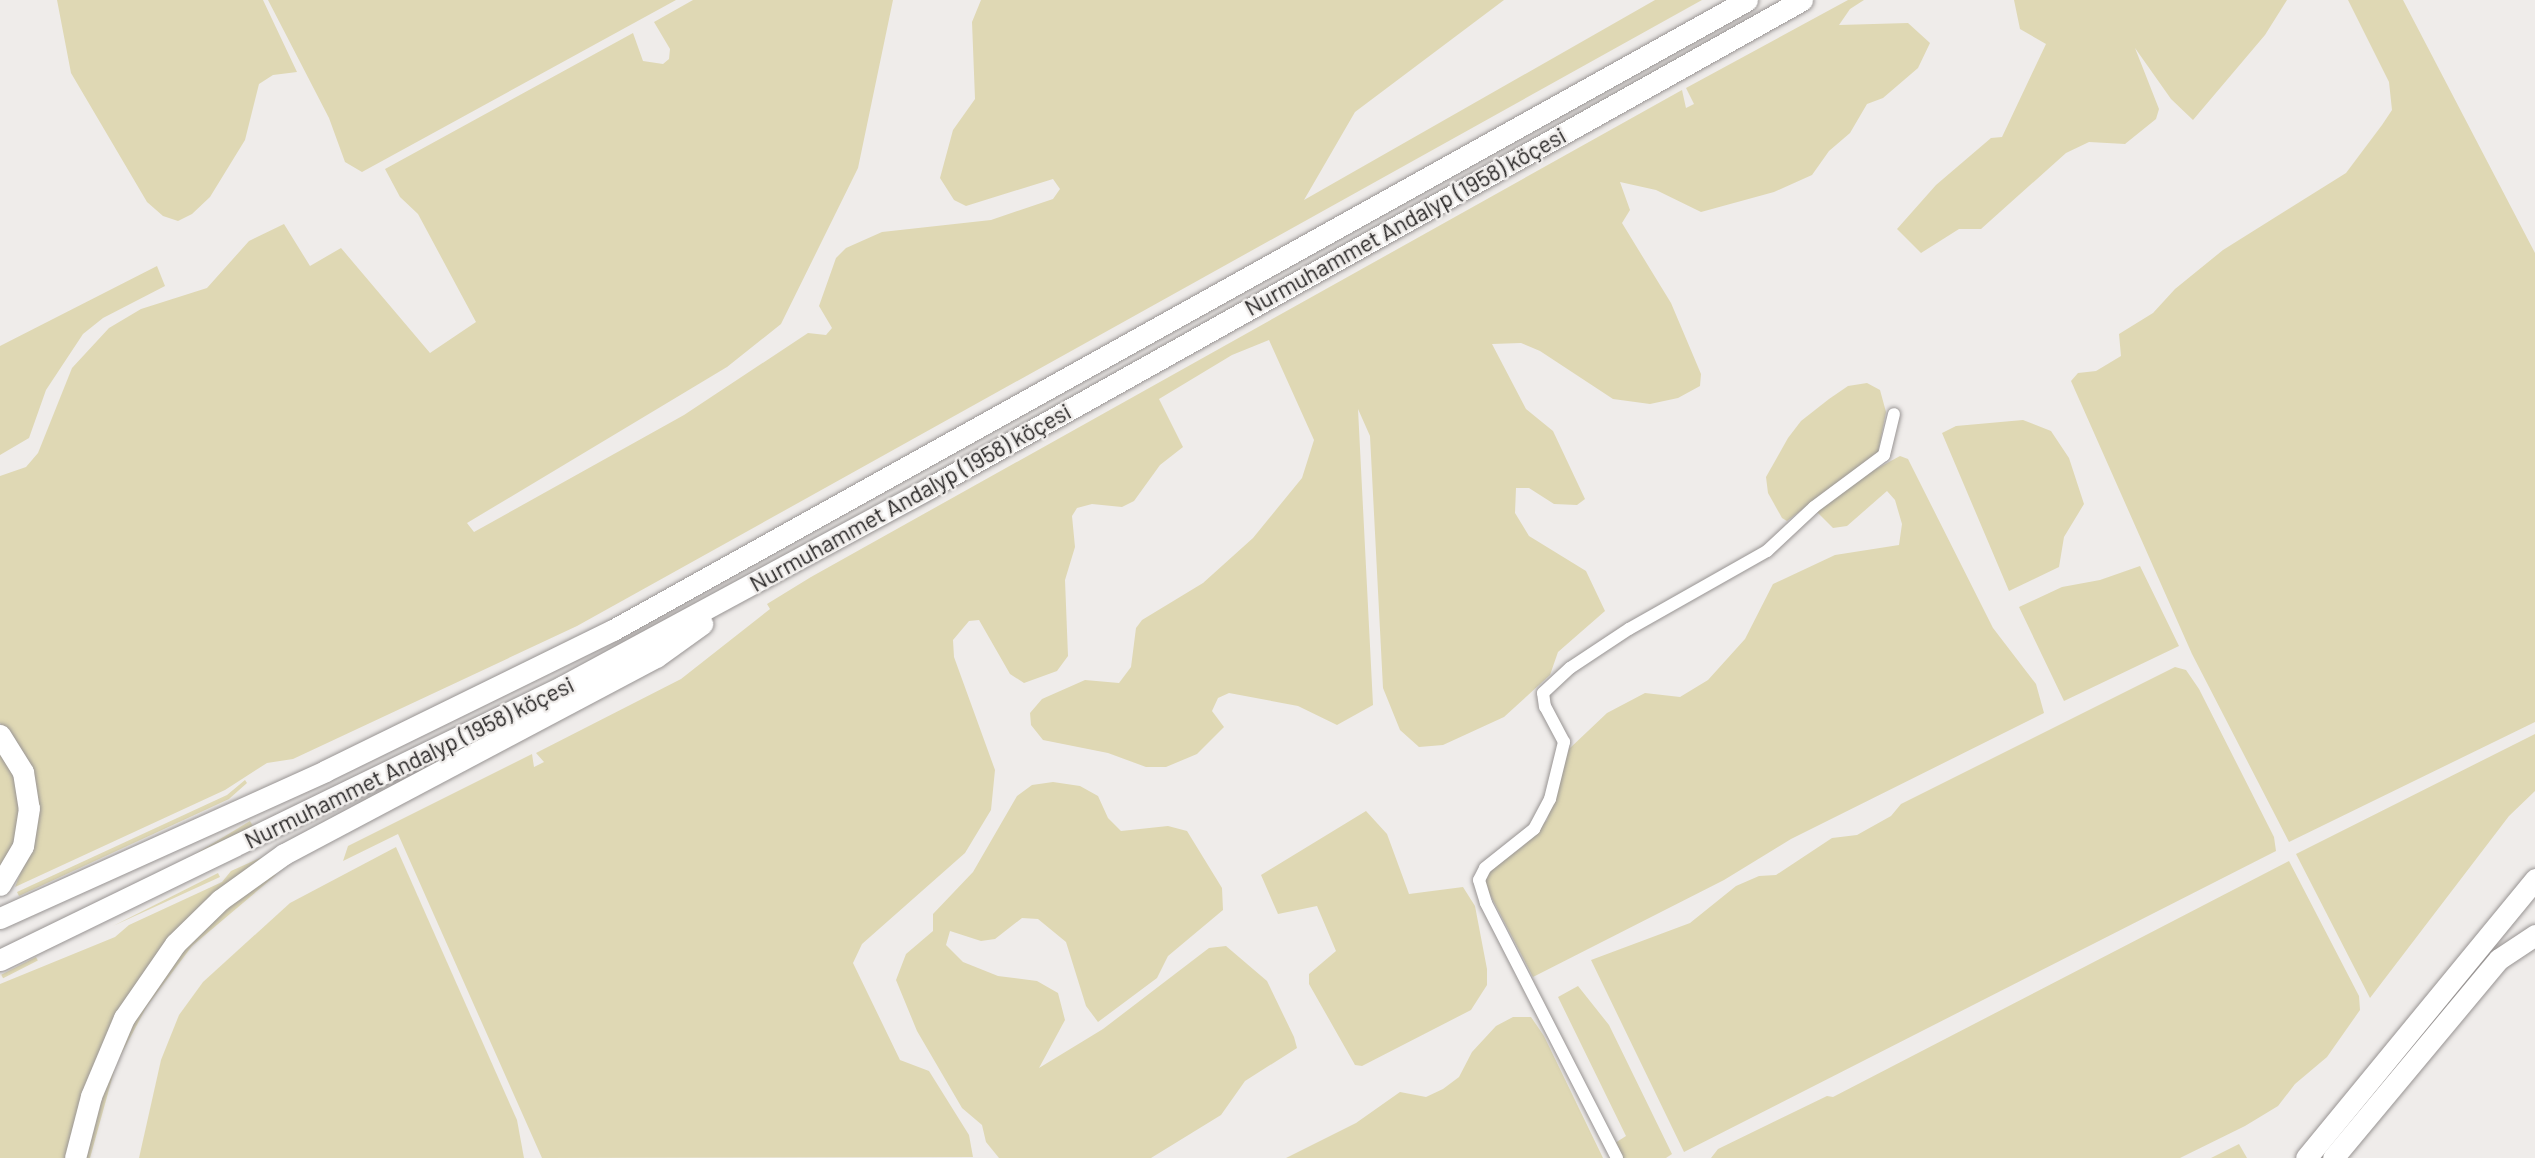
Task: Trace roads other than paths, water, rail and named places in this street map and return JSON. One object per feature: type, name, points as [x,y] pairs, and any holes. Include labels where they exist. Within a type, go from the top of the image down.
[{"type":"main road","name":"Nurmuhammet Andalyp (1958) köçesi","points":[[0,918],[326,771],[613,630],[1748,0]]},
{"type":"main road","name":"Nurmuhammet Andalyp (1958) köçesi","points":[[0,960],[564,686],[1802,0]]},
{"type":"main road","points":[[75,1158],[91,1096],[124,1018],[175,944],[220,900],[284,854],[656,657],[765,577]]},
{"type":"main road","points":[[0,735],[23,772],[29,808],[23,846],[0,886]]},
{"type":"main road","points":[[2306,1158],[2535,880]]},
{"type":"main road","points":[[2333,1158],[2499,959],[2535,935]]},
{"type":"street","points":[[1617,1158],[1486,903],[1479,880],[1485,868],[1534,829],[1550,799],[1563,742],[1545,707],[1543,693],[1570,668],[1629,629],[1767,551],[1814,507],[1884,455],[1894,414]]}]
